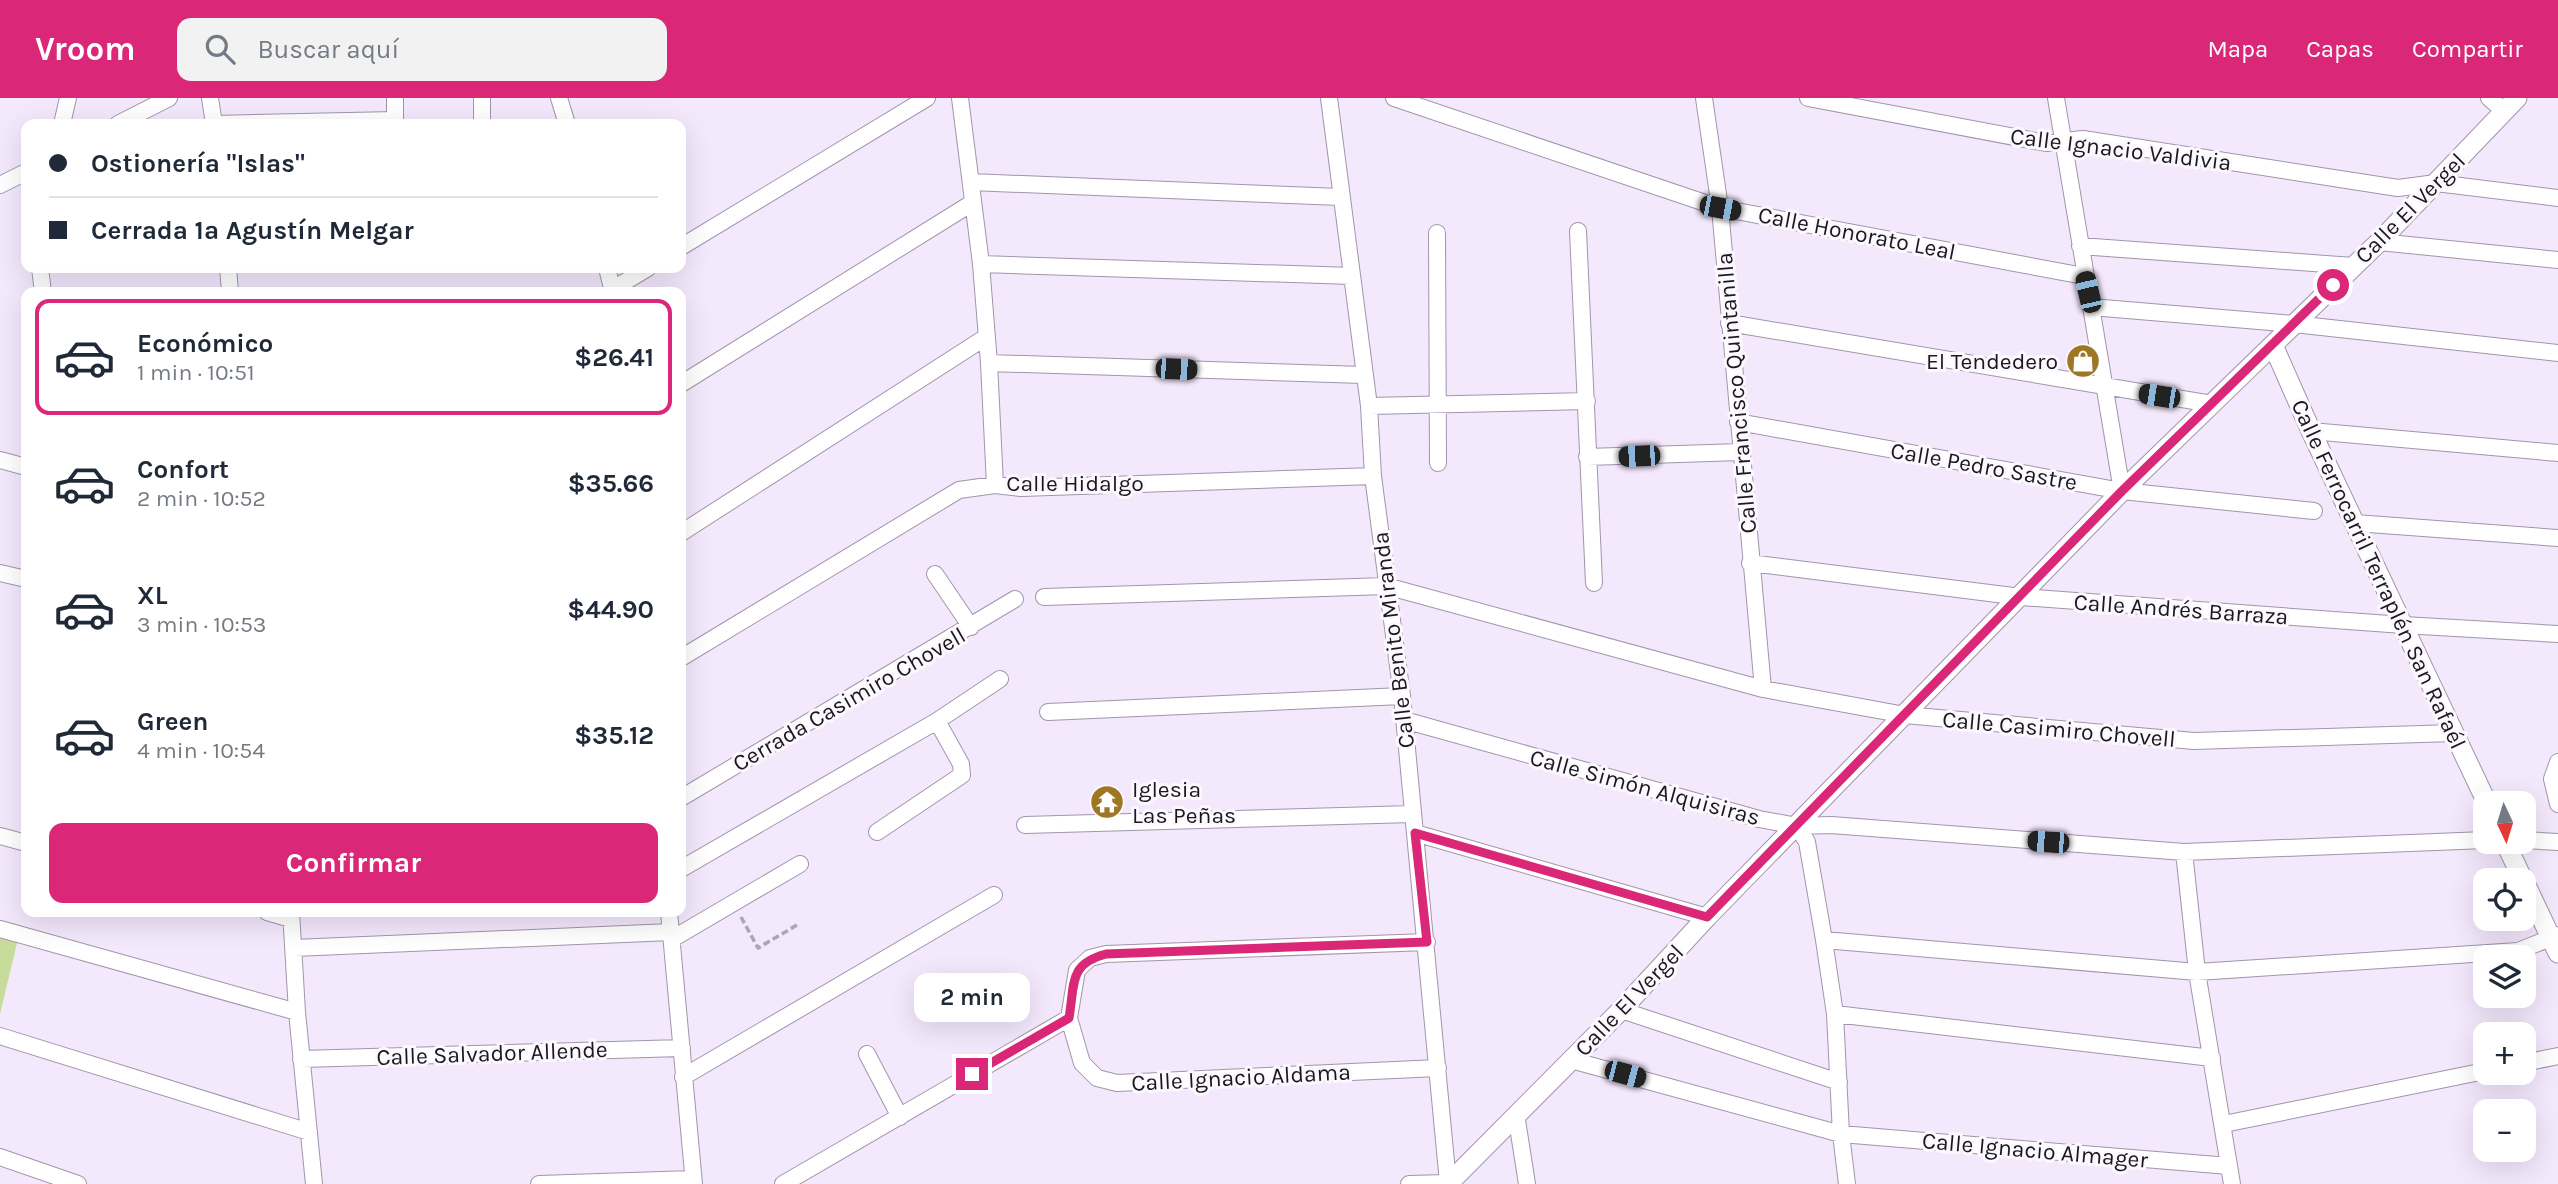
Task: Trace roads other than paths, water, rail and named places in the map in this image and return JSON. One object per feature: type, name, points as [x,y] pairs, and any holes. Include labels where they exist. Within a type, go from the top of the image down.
[{"type":"street","points":[[62,119],[68,98]]},
{"type":"street","points":[[128,119],[169,98]]},
{"type":"street","points":[[210,98],[213,119]]},
{"type":"street","points":[[395,98],[395,119]]},
{"type":"street","points":[[482,98],[482,119]]},
{"type":"street","points":[[559,98],[565,119]]},
{"type":"street","points":[[686,244],[927,98]]},
{"type":"street","name":"Calle Hidalgo","points":[[960,98],[981,264],[995,485],[1021,488],[1373,476]]},
{"type":"street","name":"Calle Benito Miranda","points":[[1328,98],[1369,406],[1373,476],[1402,696],[1448,1184]]},
{"type":"street","name":"Calle Honorato Leal","points":[[1394,98],[1720,208],[2084,276]]},
{"type":"street","name":"Calle Francisco Quintanilla","points":[[1704,98],[1720,208],[1763,689]]},
{"type":"street","name":"Calle Ignacio Valdivia","points":[[1808,98],[2046,143],[2083,139],[2398,188],[2436,183],[2558,198]]},
{"type":"street","points":[[2056,98],[2122,491]]},
{"type":"street","points":[[2489,98],[2511,105]]},
{"type":"street","name":"Calle El Vergel","points":[[1448,1184],[1621,1010],[1707,917],[2122,491],[2379,242],[2511,105]]},
{"type":"street","points":[[0,185],[21,174]]},
{"type":"street","points":[[971,182],[1340,197]]},
{"type":"street","points":[[686,381],[972,202]]},
{"type":"street","points":[[1578,231],[1594,583]]},
{"type":"street","points":[[1437,233],[1438,463]]},
{"type":"street","points":[[2379,242],[2558,260]]},
{"type":"street","points":[[2080,246],[2353,266]]},
{"type":"street","points":[[981,264],[1352,276]]},
{"type":"street","points":[[619,287],[640,273]]},
{"type":"street","points":[[2091,307],[2294,324],[2558,353]]},
{"type":"street","points":[[1729,323],[2212,404]]},
{"type":"street","points":[[686,530],[986,337]]},
{"type":"street","name":"Calle Ferrocarril Terraplén San Rafaél","points":[[2273,345],[2481,791]]},
{"type":"street","points":[[989,363],[1363,375]]},
{"type":"street","points":[[1369,406],[1587,401]]},
{"type":"street","name":"Calle Pedro Sastre","points":[[1738,422],[2122,491],[2314,511]]},
{"type":"street","points":[[2311,431],[2558,453]]},
{"type":"street","points":[[1587,457],[1741,452]]},
{"type":"street","points":[[0,460],[21,466]]},
{"type":"street","points":[[686,655],[959,490],[995,485]]},
{"type":"street","points":[[2355,523],[2558,538]]},
{"type":"street","name":"Calle Andrés Barraza","points":[[1750,563],[2021,597],[2558,634]]},
{"type":"street","points":[[0,573],[21,578]]},
{"type":"street","points":[[935,574],[971,627]]},
{"type":"street","points":[[1044,597],[1386,586]]},
{"type":"street","name":"Calle Casimiro Chovell","points":[[1386,586],[1763,689],[1905,715],[2194,741],[2454,733]]},
{"type":"street","name":"Cerrada Casimiro Chovell","points":[[686,795],[1015,599]]},
{"type":"street","points":[[686,866],[937,721],[1000,679]]},
{"type":"street","points":[[1048,712],[1402,696]]},
{"type":"street","name":"Calle Simón Alquisiras","points":[[1404,720],[1759,819],[1797,827],[1831,825],[2184,852],[2473,840]]},
{"type":"street","points":[[877,832],[962,775],[961,764],[937,721]]},
{"type":"street","points":[[2558,762],[2552,779],[2558,804]]},
{"type":"street","points":[[1024,825],[1413,814]]},
{"type":"street","points":[[1797,827],[1807,842],[1835,1014],[1841,1134],[1847,1184]]},
{"type":"street","points":[[1415,833],[1707,917]]},
{"type":"street","points":[[0,836],[21,842]]},
{"type":"street","points":[[2536,841],[2558,842]]},
{"type":"street","points":[[2184,852],[2197,972],[2232,1184]]},
{"type":"street","points":[[294,948],[672,936],[734,904],[800,864]]},
{"type":"street","points":[[683,1077],[994,895]]},
{"type":"street","points":[[1824,940],[2197,972],[2518,951],[2556,942],[2536,905]]},
{"type":"street","points":[[291,917],[297,1012],[314,1184]]},
{"type":"street","points":[[539,1184],[694,1182],[670,917]]},
{"type":"street","points":[[0,929],[297,1012]]},
{"type":"street","name":"Calle Ignacio Aldama","points":[[1427,942],[1106,954],[1090,958],[1077,970],[1069,1018],[1082,1063],[1097,1078],[1117,1083],[1438,1068]]},
{"type":"street","points":[[1621,1010],[1839,1082]]},
{"type":"street","points":[[1835,1014],[2212,1058]]},
{"type":"street","points":[[783,1184],[1069,1018]]},
{"type":"street","points":[[0,1037],[309,1132]]},
{"type":"street","name":"Calle Salvador Allende","points":[[302,1059],[682,1048]]},
{"type":"street","points":[[867,1054],[900,1117]]},
{"type":"street","points":[[2536,1061],[2558,1056]]},
{"type":"street","name":"Calle Ignacio Almager","points":[[1571,1060],[1841,1134],[2229,1166]]},
{"type":"street","points":[[2224,1124],[2473,1073]]},
{"type":"street","points":[[1516,1114],[1527,1184]]},
{"type":"street","points":[[0,1157],[78,1184]]},
{"type":"street","points":[[1409,1184],[1448,1184]]},
{"type":"place","name":"El Tendedero","points":[[2083,361]]},
{"type":"place","name":"Iglesia Las Peñas","points":[[1107,802]]}]
